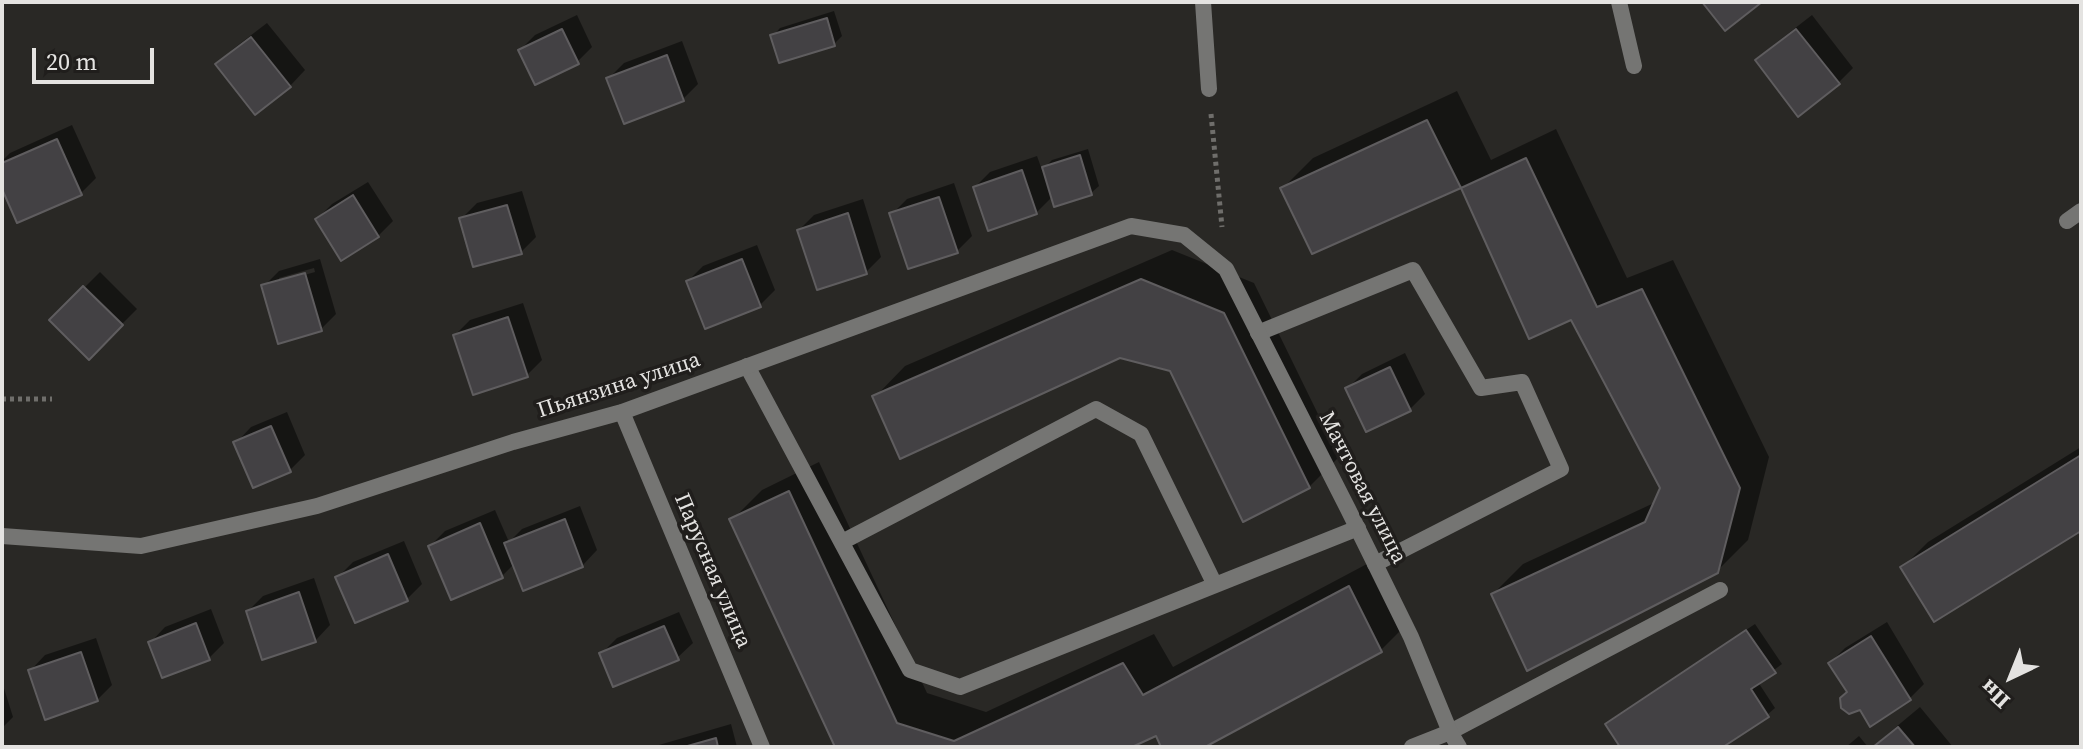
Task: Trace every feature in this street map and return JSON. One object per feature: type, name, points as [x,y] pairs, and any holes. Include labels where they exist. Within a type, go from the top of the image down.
[{"type":"street","points":[[1203,2],[1209,89]]},
{"type":"street","points":[[1619,2],[1634,66]]},
{"type":"street","points":[[2067,221],[2081,211]]},
{"type":"street","name":"Пьянзина улица","points":[[2,536],[141,546],[317,506],[513,442],[622,412],[1131,226],[1184,235],[1226,269]]},
{"type":"street","name":"Мачтовая улица","points":[[1226,269],[1358,528],[1411,637],[1459,747]]},
{"type":"street","points":[[1258,333],[1413,270],[1481,388],[1522,382],[1561,469],[1375,564]]},
{"type":"street","points":[[747,366],[910,670],[960,687],[1358,528]]},
{"type":"street","points":[[842,542],[1096,409],[1141,434],[1215,585]]},
{"type":"street","name":"Парусная улица","points":[[622,412],[762,747]]},
{"type":"street","points":[[1412,747],[1450,732],[1720,590]]},
{"type":"path","points":[[1209,89],[1226,269]]},
{"type":"path","points":[[2,399],[52,399]]},
{"type":"building","points":[[1702,2],[1762,2],[1725,31]]},
{"type":"building","points":[[827,18],[835,46],[779,63],[770,35]]},
{"type":"building","points":[[562,29],[579,64],[535,85],[518,50]]},
{"type":"building","points":[[1796,29],[1840,84],[1798,117],[1755,60]]},
{"type":"building","points":[[251,37],[291,87],[255,115],[215,64]]},
{"type":"building","points":[[667,55],[684,101],[624,124],[606,78]]},
{"type":"building","points":[[1427,120],[1461,188],[1312,254],[1280,188]]},
{"type":"building","points":[[57,139],[82,195],[17,223],[2,189],[2,163]]},
{"type":"building","points":[[1080,155],[1092,195],[1054,207],[1042,167]]},
{"type":"building","points":[[1526,158],[1597,307],[1642,289],[1740,488],[1718,573],[1527,671],[1491,594],[1645,522],[1660,488],[1571,320],[1529,339],[1461,188]]},
{"type":"building","points":[[1022,170],[1037,214],[988,231],[973,187]]},
{"type":"building","points":[[353,195],[379,237],[341,261],[315,219]]},
{"type":"building","points":[[939,197],[958,253],[908,269],[889,213]]},
{"type":"building","points":[[507,205],[522,254],[473,267],[459,218]]},
{"type":"building","points":[[848,213],[867,274],[817,290],[797,230]]},
{"type":"building","points":[[742,259],[761,307],[705,329],[686,281]]},
{"type":"building","points":[[305,273],[322,331],[278,344],[261,285]]},
{"type":"building","points":[[1141,279],[1224,313],[1310,488],[1243,522],[1170,371],[1120,358],[900,459],[872,396]]},
{"type":"building","points":[[83,286],[123,325],[89,360],[49,320]]},
{"type":"building","points":[[508,317],[528,377],[473,395],[453,335]]},
{"type":"building","points":[[1390,367],[1411,411],[1366,432],[1345,388]]},
{"type":"building","points":[[271,426],[291,472],[253,488],[233,442]]},
{"type":"building","points":[[2081,455],[2081,531],[1934,622],[1900,567]]},
{"type":"building","points":[[789,491],[897,723],[954,741],[1123,663],[1143,695],[1349,586],[1382,652],[1205,747],[1161,747],[1156,736],[1132,747],[835,747],[729,519]]},
{"type":"building","points":[[565,519],[583,567],[523,591],[504,543]]},
{"type":"building","points":[[480,523],[503,578],[451,600],[428,546]]},
{"type":"building","points":[[388,554],[408,601],[355,623],[335,577]]},
{"type":"building","points":[[299,592],[316,642],[262,660],[246,611]]},
{"type":"building","points":[[196,623],[210,660],[162,678],[148,642]]},
{"type":"building","points":[[664,626],[679,660],[613,687],[599,653]]},
{"type":"building","points":[[1746,630],[1776,673],[1751,689],[1769,717],[1723,747],[1620,747],[1605,724]]},
{"type":"building","points":[[1871,636],[1911,700],[1870,727],[1860,710],[1849,714],[1841,708],[1840,698],[1847,692],[1828,663]]},
{"type":"building","points":[[81,652],[98,701],[45,720],[28,670]]},
{"type":"building","points":[[1898,727],[1915,747],[1873,747]]},
{"type":"building","points":[[716,738],[718,747],[684,747]]}]
